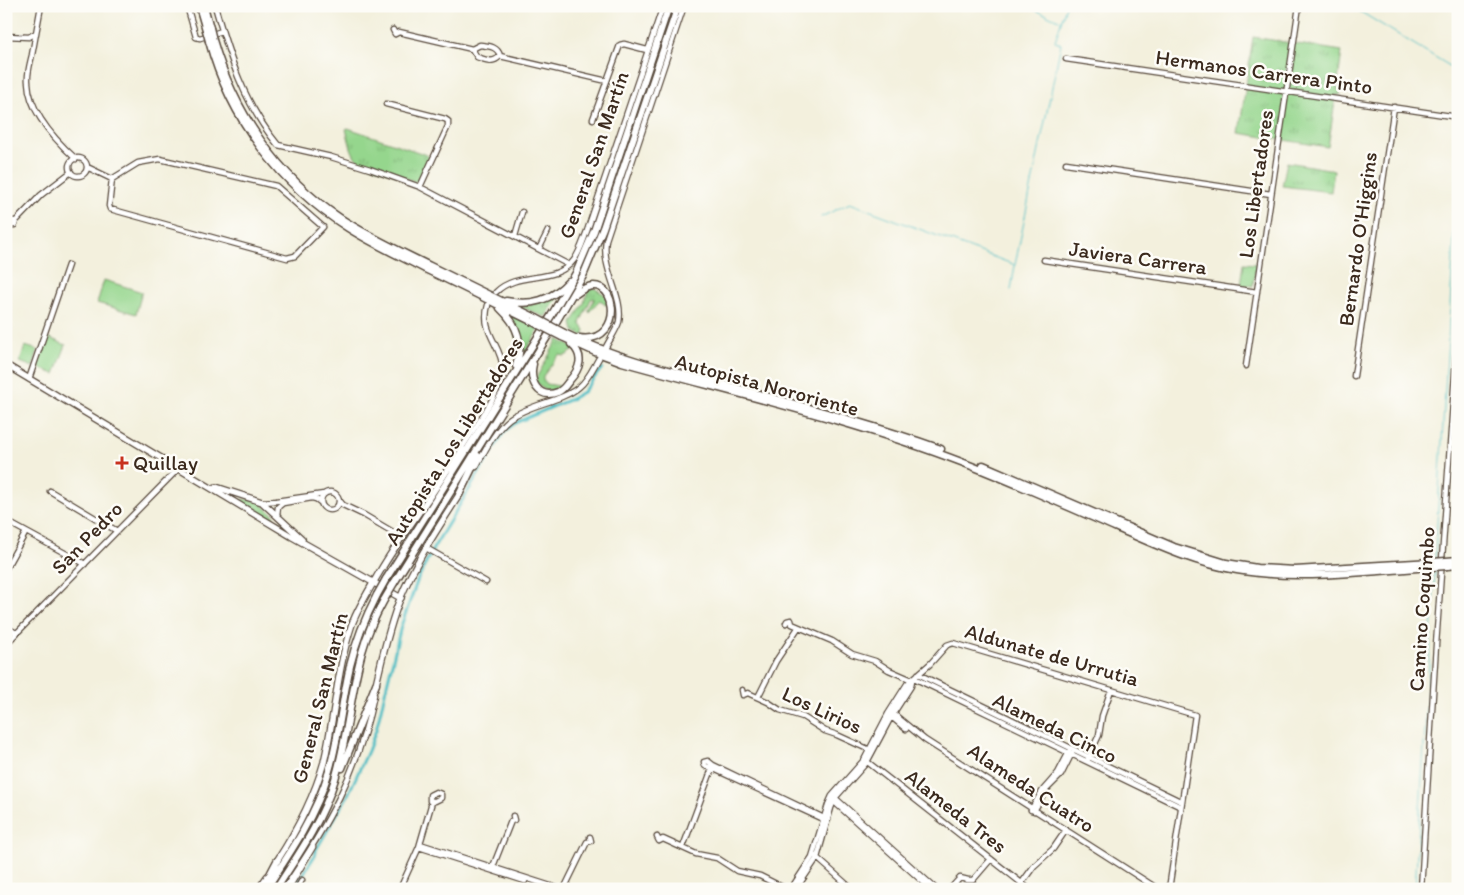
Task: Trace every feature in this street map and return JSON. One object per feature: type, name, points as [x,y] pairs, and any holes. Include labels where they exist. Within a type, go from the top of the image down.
[{"type":"highway","name":"Autopista Nororiente","points":[[199,6],[208,29]]},
{"type":"highway","name":"Autopista Nororiente","points":[[204,6],[208,29],[224,84],[244,123],[267,156],[297,189],[356,234],[487,302],[533,320],[595,352],[622,362],[826,417],[926,449],[1008,480],[1168,550],[1209,564],[1246,571],[1289,575],[1446,563],[1458,560]]},
{"type":"highway","name":"Autopista Los Libertadores","points":[[264,889],[304,829],[322,792],[334,753],[355,647],[377,595],[576,273],[594,231],[669,6]]},
{"type":"highway","name":"Autopista Los Libertadores","points":[[276,889],[311,834],[330,794],[340,759],[362,653],[370,629],[384,600],[571,298],[588,266],[603,228],[678,6]]},
{"type":"highway","name":"Autopista Nororiente","points":[[211,40],[245,116],[270,153],[304,190],[332,212],[363,232],[496,295],[533,320]]},
{"type":"highway","points":[[496,295],[524,303],[542,300],[557,292],[576,273]]},
{"type":"highway","points":[[571,298],[584,288],[596,286],[608,293],[612,304],[608,326],[601,335],[590,339],[572,337]]},
{"type":"highway","points":[[487,302],[506,314],[515,325],[518,334],[520,354],[510,382]]},
{"type":"highway","name":"Autopista Nororiente","points":[[563,335],[632,360],[822,411],[913,440],[992,469],[1166,544],[1208,559],[1257,568],[1289,570],[1432,564]]},
{"type":"highway","points":[[535,356],[531,374],[534,385],[541,391],[549,393],[561,390],[577,371],[580,363],[577,351],[563,335]]},
{"type":"highway","points":[[448,469],[483,426]]},
{"type":"highway","points":[[459,495],[489,432]]},
{"type":"highway","name":"Autopista Nororiente","points":[[1446,563],[1458,565]]},
{"type":"highway","points":[[330,794],[376,684]]},
{"type":"highway","points":[[264,889],[277,861]]},
{"type":"main road","points":[[6,365],[240,506],[401,598]]},
{"type":"main road","name":"General San Martín","points":[[277,861],[300,822],[317,783],[325,757],[340,672],[350,633],[359,608],[401,536],[448,469]]},
{"type":"main road","points":[[202,482],[262,502],[308,544]]},
{"type":"main road","name":"General San Martín","points":[[376,684],[389,629],[401,598],[426,548],[459,495]]},
{"type":"main road","points":[[240,506],[241,499],[246,496]]},
{"type":"main road","points":[[268,522],[274,521],[277,515]]},
{"type":"street","points":[[41,6],[28,78],[31,98],[46,126],[76,159],[83,160],[87,167],[112,178]]},
{"type":"street","points":[[188,6],[196,37],[200,38],[222,31]]},
{"type":"street","points":[[215,6],[230,59],[241,85],[254,110],[273,138],[281,146],[334,158],[420,187],[569,265]]},
{"type":"street","name":"General San Martín","points":[[496,295],[512,281],[552,274],[569,265],[576,256],[663,6]]},
{"type":"street","name":"General San Martín","points":[[606,347],[618,324],[619,311],[606,264],[605,244],[684,6]]},
{"type":"street","name":"Los Libertadores","points":[[1246,366],[1299,6]]},
{"type":"street","points":[[398,32],[472,50],[477,57],[490,61],[495,61],[500,56]]},
{"type":"street","points":[[6,36],[29,37],[36,34]]},
{"type":"street","points":[[29,37],[34,42]]},
{"type":"street","points":[[593,119],[620,45],[624,44],[648,50]]},
{"type":"street","points":[[472,50],[478,45],[488,46],[497,49],[500,56]]},
{"type":"street","points":[[500,56],[607,81]]},
{"type":"street","name":"Hermanos Carrera Pinto","points":[[1066,58],[1458,117]]},
{"type":"street","points":[[386,104],[448,121],[448,126],[437,154],[420,187]]},
{"type":"street","name":"Bernardo O'Higgins","points":[[1354,376],[1394,107]]},
{"type":"street","points":[[71,172],[70,164],[76,159]]},
{"type":"street","points":[[156,159],[169,161],[276,186],[322,226],[298,253],[290,258],[112,210],[109,206],[112,178],[142,161],[156,159]]},
{"type":"street","points":[[1066,163],[1271,194]]},
{"type":"street","points":[[71,172],[80,175],[85,172],[87,167]]},
{"type":"street","points":[[6,232],[13,222],[41,195],[71,172]]},
{"type":"street","points":[[515,236],[522,212]]},
{"type":"street","points":[[6,217],[13,222]]},
{"type":"street","points":[[539,249],[548,231]]},
{"type":"street","name":"Javiera Carrera","points":[[1044,260],[1257,292]]},
{"type":"street","points":[[29,379],[68,265]]},
{"type":"street","name":"General San Martín","points":[[448,469],[495,393],[502,378],[503,367],[501,360],[486,325],[487,302]]},
{"type":"street","name":"Camino Coquimbo","points":[[1421,889],[1458,331]]},
{"type":"street","name":"General San Martín","points":[[459,495],[489,444],[504,423],[522,412],[576,389],[585,380],[599,358]]},
{"type":"street","points":[[1450,444],[1458,442]]},
{"type":"street","name":"San Pedro","points":[[6,644],[178,468]]},
{"type":"street","points":[[50,491],[117,531]]},
{"type":"street","points":[[262,502],[333,492],[345,506],[401,536]]},
{"type":"street","points":[[321,503],[324,494]]},
{"type":"street","points":[[277,515],[278,507],[283,503],[312,498],[316,499],[323,508],[328,510],[345,506]]},
{"type":"street","points":[[336,507],[339,500]]},
{"type":"street","points":[[6,521],[85,564]]},
{"type":"street","points":[[6,568],[26,532]]},
{"type":"street","points":[[426,548],[486,582]]},
{"type":"street","points":[[792,624],[830,640],[849,653],[874,661],[889,670],[915,678]]},
{"type":"street","points":[[6,627],[18,632]]},
{"type":"street","name":"Los Lirios","points":[[758,698],[773,666],[798,628]]},
{"type":"street","name":"Aldunate de Urrutia","points":[[796,889],[815,857],[833,798],[865,762],[891,714],[915,678],[947,645],[955,643],[1195,715],[1182,804]]},
{"type":"street","name":"Alameda Cinco","points":[[915,678],[1182,804]]},
{"type":"street","name":"General San Martín","points":[[284,889],[319,834],[354,767],[366,729],[376,684]]},
{"type":"street","points":[[1088,759],[1099,735],[1102,716],[1111,690]]},
{"type":"street","name":"Los Lirios","points":[[748,693],[780,710],[803,717],[822,730],[840,736],[871,751]]},
{"type":"street","name":"Alameda Cuatro","points":[[891,714],[923,742],[1033,810],[1153,889]]},
{"type":"street","points":[[1033,810],[1044,788],[1060,771],[1071,751]]},
{"type":"street","name":"Alameda Tres","points":[[865,762],[1022,886],[1029,889]]},
{"type":"street","points":[[683,847],[711,766],[826,819]]},
{"type":"street","points":[[833,798],[931,889]]},
{"type":"street","points":[[833,798],[936,889]]},
{"type":"street","points":[[400,889],[420,845],[432,802]]},
{"type":"street","points":[[1169,889],[1182,804]]},
{"type":"street","points":[[492,868],[511,821]]},
{"type":"street","points":[[1022,886],[1034,866],[1053,849],[1065,831]]},
{"type":"street","name":"Alameda Cuatro","points":[[1065,831],[1158,889]]},
{"type":"street","name":"General San Martín","points":[[288,889],[308,858],[319,834]]},
{"type":"street","points":[[663,839],[696,854],[717,858],[737,871],[760,876],[786,889]]},
{"type":"street","points":[[420,845],[562,889],[587,842]]},
{"type":"street","points":[[815,857],[847,889]]},
{"type":"street","points":[[815,857],[852,889]]},
{"type":"street","name":"Aldunate de Urrutia","points":[[791,889],[815,857]]},
{"type":"street","points":[[950,889],[960,878],[974,879],[990,860]]},
{"type":"street","name":"General San Martín","points":[[258,889],[277,861]]},
{"type":"street","points":[[492,868],[550,889]]},
{"type":"street","points":[[298,889],[302,880]]},
{"type":"green space","points":[[1253,37],[1342,51],[1337,89],[1341,90],[1340,95],[1336,95],[1328,147],[1239,133]]},
{"type":"green space","points":[[348,128],[427,155],[431,159],[417,182],[360,162],[354,156],[346,129]]},
{"type":"green space","points":[[1287,162],[1334,170],[1331,192],[1282,186]]},
{"type":"green space","points":[[1244,263],[1256,264],[1253,286],[1241,285]]},
{"type":"green space","points":[[104,280],[142,292],[136,314],[97,303]]},
{"type":"green space","points":[[564,288],[545,317],[519,306],[531,305]]},
{"type":"green space","points":[[594,288],[607,296],[608,304],[605,305],[600,300],[589,312],[595,298],[591,299],[580,323],[585,330],[583,336],[574,331],[572,323],[584,303],[588,290]]},
{"type":"green space","points":[[508,312],[539,329],[518,364],[521,354]]},
{"type":"green space","points":[[47,337],[66,345],[55,374],[36,367]]},
{"type":"green space","points":[[558,339],[572,347],[573,351],[565,356],[559,355],[543,376],[547,384],[559,386],[555,390],[545,390],[535,380]]},
{"type":"green space","points":[[25,346],[38,350],[33,367],[20,362]]},
{"type":"green space","points":[[243,499],[258,501],[274,517],[270,520],[241,503]]},
{"type":"waterway","points":[[1026,6],[1059,20]]},
{"type":"waterway","points":[[1015,265],[1061,44],[1055,41],[1066,6]]},
{"type":"waterway","points":[[1351,6],[1458,71]]},
{"type":"waterway","points":[[1435,558],[1458,172]]},
{"type":"waterway","points":[[821,217],[850,203],[1015,265],[1011,290]]},
{"type":"waterway","points":[[294,889],[347,797],[368,751],[376,730],[401,626],[418,579],[434,547],[504,432],[515,423],[583,392],[602,368]]},
{"type":"waterway","points":[[1415,889],[1435,570]]},
{"type":"place","name":"Quillay","points":[[122,463]]}]
